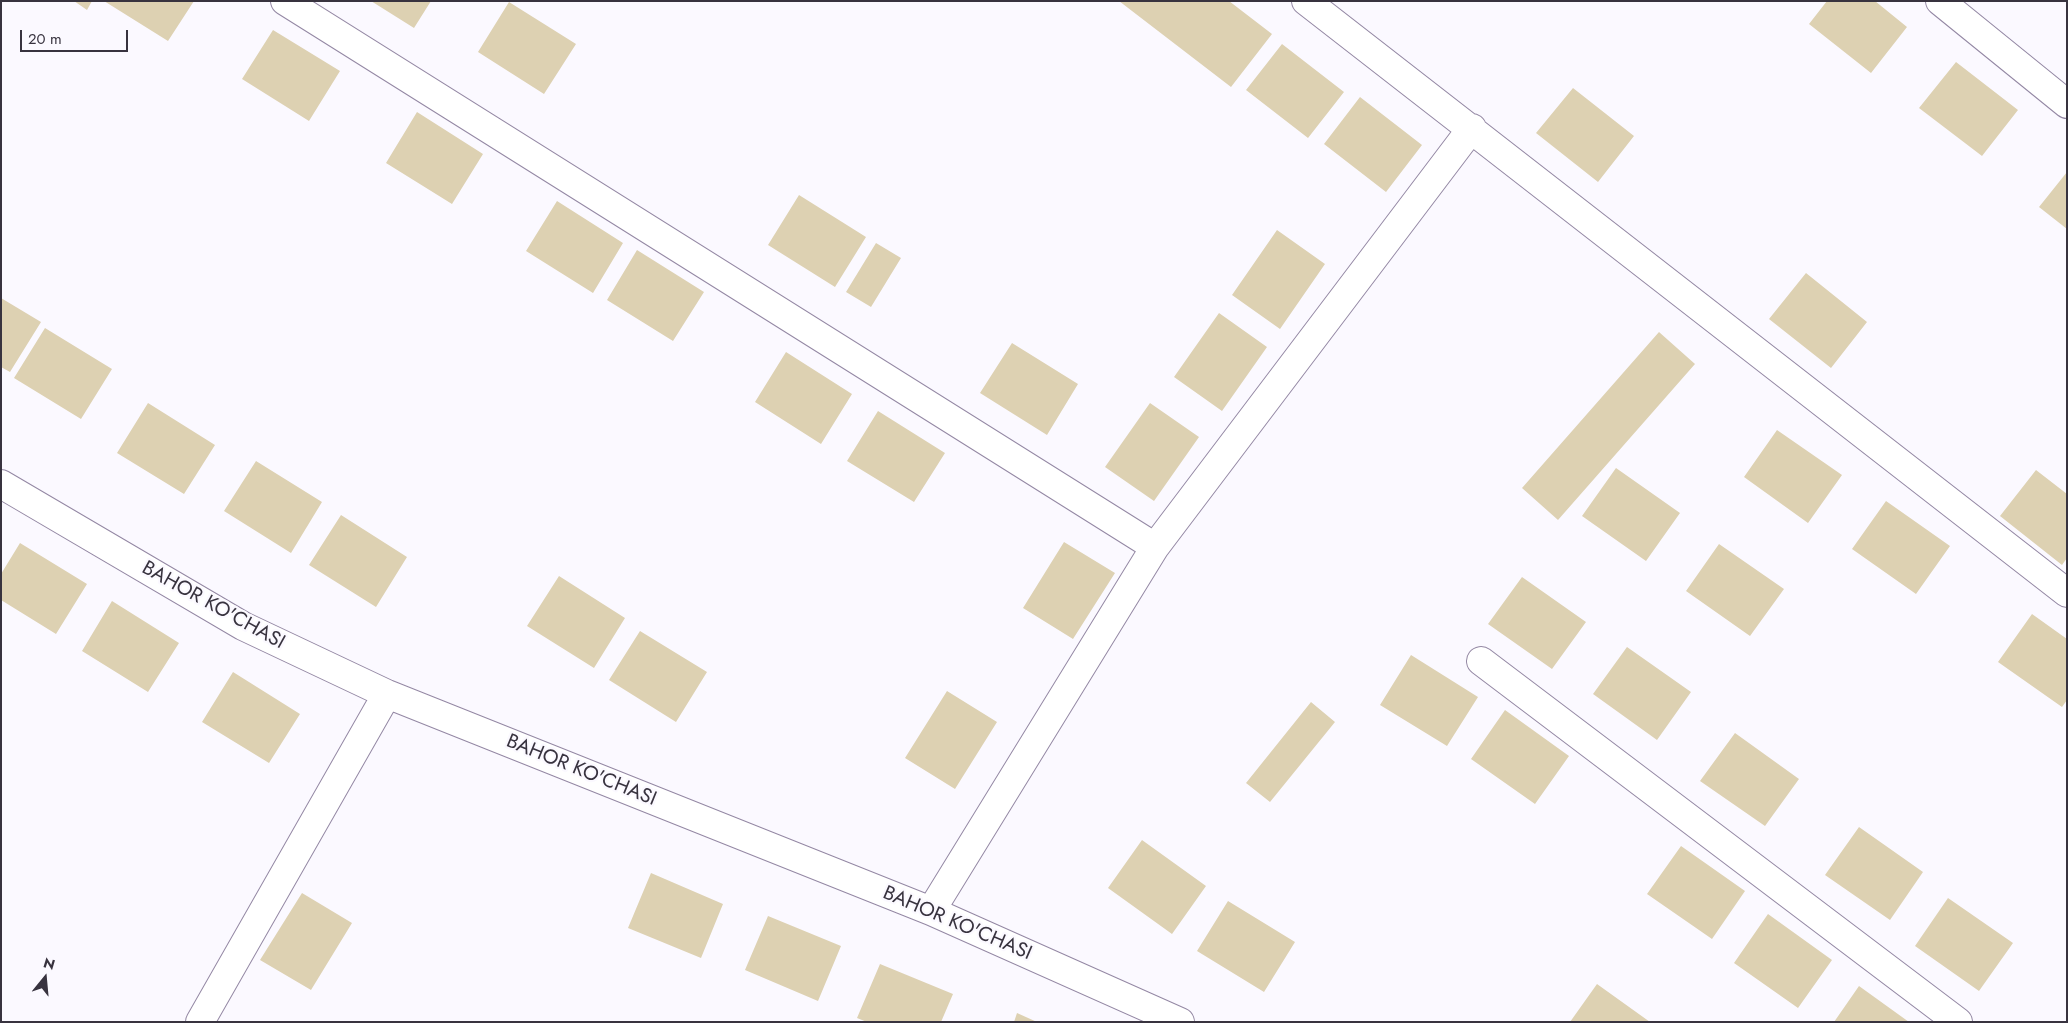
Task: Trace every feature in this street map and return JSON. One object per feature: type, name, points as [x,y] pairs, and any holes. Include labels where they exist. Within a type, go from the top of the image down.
[{"type":"street","points":[[285,1],[1155,547]]},
{"type":"street","points":[[1306,1],[1472,128],[2067,593]]},
{"type":"street","points":[[1940,1],[2067,104]]},
{"type":"street","points":[[931,911],[1155,547],[1472,128]]},
{"type":"street","name":"BAHOR KO'CHASI","points":[[1,484],[243,626],[387,694],[931,911],[1180,1022]]},
{"type":"street","points":[[1481,661],[1958,1022]]},
{"type":"street","points":[[200,1022],[387,694]]},
{"type":"building","points":[[74,1],[92,1],[87,10]]},
{"type":"building","points":[[104,1],[194,1],[168,41]]},
{"type":"building","points":[[371,1],[431,1],[414,28]]},
{"type":"building","points":[[1119,1],[1229,1],[1272,34],[1231,87]]},
{"type":"building","points":[[1827,1],[1875,1],[1907,27],[1871,73],[1809,24]]},
{"type":"building","points":[[509,2],[576,44],[544,94],[478,52]]},
{"type":"building","points":[[273,30],[340,71],[309,121],[242,79]]},
{"type":"building","points":[[1282,44],[1344,92],[1308,138],[1246,90]]},
{"type":"building","points":[[1956,62],[2018,110],[1982,156],[1919,108]]},
{"type":"building","points":[[1573,88],[1634,136],[1598,182],[1536,133]]},
{"type":"building","points":[[1360,97],[1422,145],[1386,192],[1324,144]]},
{"type":"building","points":[[417,112],[483,154],[452,204],[386,163]]},
{"type":"building","points":[[2067,172],[2067,229],[2039,207]]},
{"type":"building","points":[[799,195],[866,237],[835,287],[768,245]]},
{"type":"building","points":[[557,201],[623,243],[593,293],[526,251]]},
{"type":"building","points":[[1277,230],[1325,264],[1280,329],[1232,295]]},
{"type":"building","points":[[876,243],[901,258],[871,307],[846,292]]},
{"type":"building","points":[[637,250],[704,292],[673,341],[607,300]]},
{"type":"building","points":[[1806,273],[1867,322],[1831,368],[1769,319]]},
{"type":"building","points":[[1,298],[41,322],[10,372],[1,367]]},
{"type":"building","points":[[1219,313],[1267,347],[1222,411],[1174,377]]},
{"type":"building","points":[[45,328],[112,369],[81,419],[14,378]]},
{"type":"building","points":[[1659,332],[1695,364],[1558,520],[1522,488]]},
{"type":"building","points":[[1012,343],[1078,384],[1047,435],[980,393]]},
{"type":"building","points":[[786,352],[852,394],[821,444],[755,402]]},
{"type":"building","points":[[148,403],[215,445],[184,494],[117,453]]},
{"type":"building","points":[[1150,403],[1199,437],[1154,501],[1105,467]]},
{"type":"building","points":[[878,411],[945,453],[914,502],[847,461]]},
{"type":"building","points":[[1777,430],[1842,475],[1808,523],[1744,477]]},
{"type":"building","points":[[256,461],[322,502],[291,553],[224,511]]},
{"type":"building","points":[[1616,468],[1680,513],[1646,561],[1582,516]]},
{"type":"building","points":[[2036,470],[2067,494],[2067,558],[2062,565],[2000,516]]},
{"type":"building","points":[[1886,501],[1950,546],[1916,594],[1852,549]]},
{"type":"building","points":[[341,515],[407,557],[376,607],[309,565]]},
{"type":"building","points":[[1064,542],[1115,573],[1073,639],[1023,608]]},
{"type":"building","points":[[20,543],[87,584],[56,634],[1,600],[1,574]]},
{"type":"building","points":[[1719,544],[1784,589],[1750,636],[1686,591]]},
{"type":"building","points":[[559,576],[625,618],[594,668],[527,626]]},
{"type":"building","points":[[1522,577],[1586,622],[1552,669],[1488,624]]},
{"type":"building","points":[[112,601],[179,643],[148,692],[82,651]]},
{"type":"building","points":[[2032,614],[2067,639],[2067,700],[2062,707],[1998,662]]},
{"type":"building","points":[[640,631],[707,672],[676,722],[609,680]]},
{"type":"building","points":[[1627,647],[1691,692],[1657,740],[1593,694]]},
{"type":"building","points":[[1411,655],[1478,697],[1447,746],[1380,705]]},
{"type":"building","points":[[233,672],[300,714],[269,763],[202,722]]},
{"type":"building","points":[[947,691],[997,722],[955,789],[905,758]]},
{"type":"building","points":[[1311,702],[1335,722],[1270,802],[1246,783]]},
{"type":"building","points":[[1505,710],[1569,756],[1535,804],[1471,759]]},
{"type":"building","points":[[1735,733],[1799,779],[1765,826],[1700,781]]},
{"type":"building","points":[[1859,827],[1923,872],[1890,920],[1825,875]]},
{"type":"building","points":[[1142,840],[1206,886],[1172,934],[1108,888]]},
{"type":"building","points":[[1681,846],[1745,891],[1712,939],[1647,894]]},
{"type":"building","points":[[651,873],[723,904],[701,958],[628,928]]},
{"type":"building","points":[[302,893],[352,923],[311,990],[260,960]]},
{"type":"building","points":[[1948,898],[2013,943],[1979,991],[1915,946]]},
{"type":"building","points":[[1228,901],[1295,942],[1264,992],[1197,951]]},
{"type":"building","points":[[1768,914],[1832,960],[1798,1008],[1734,963]]},
{"type":"building","points":[[768,916],[841,946],[818,1001],[745,970]]},
{"type":"building","points":[[880,964],[953,994],[941,1022],[867,1022],[857,1018]]},
{"type":"building","points":[[1597,984],[1650,1022],[1570,1022]]},
{"type":"building","points":[[1859,986],[1909,1022],[1834,1022]]},
{"type":"building","points":[[1017,1013],[1037,1022],[1014,1022]]}]
